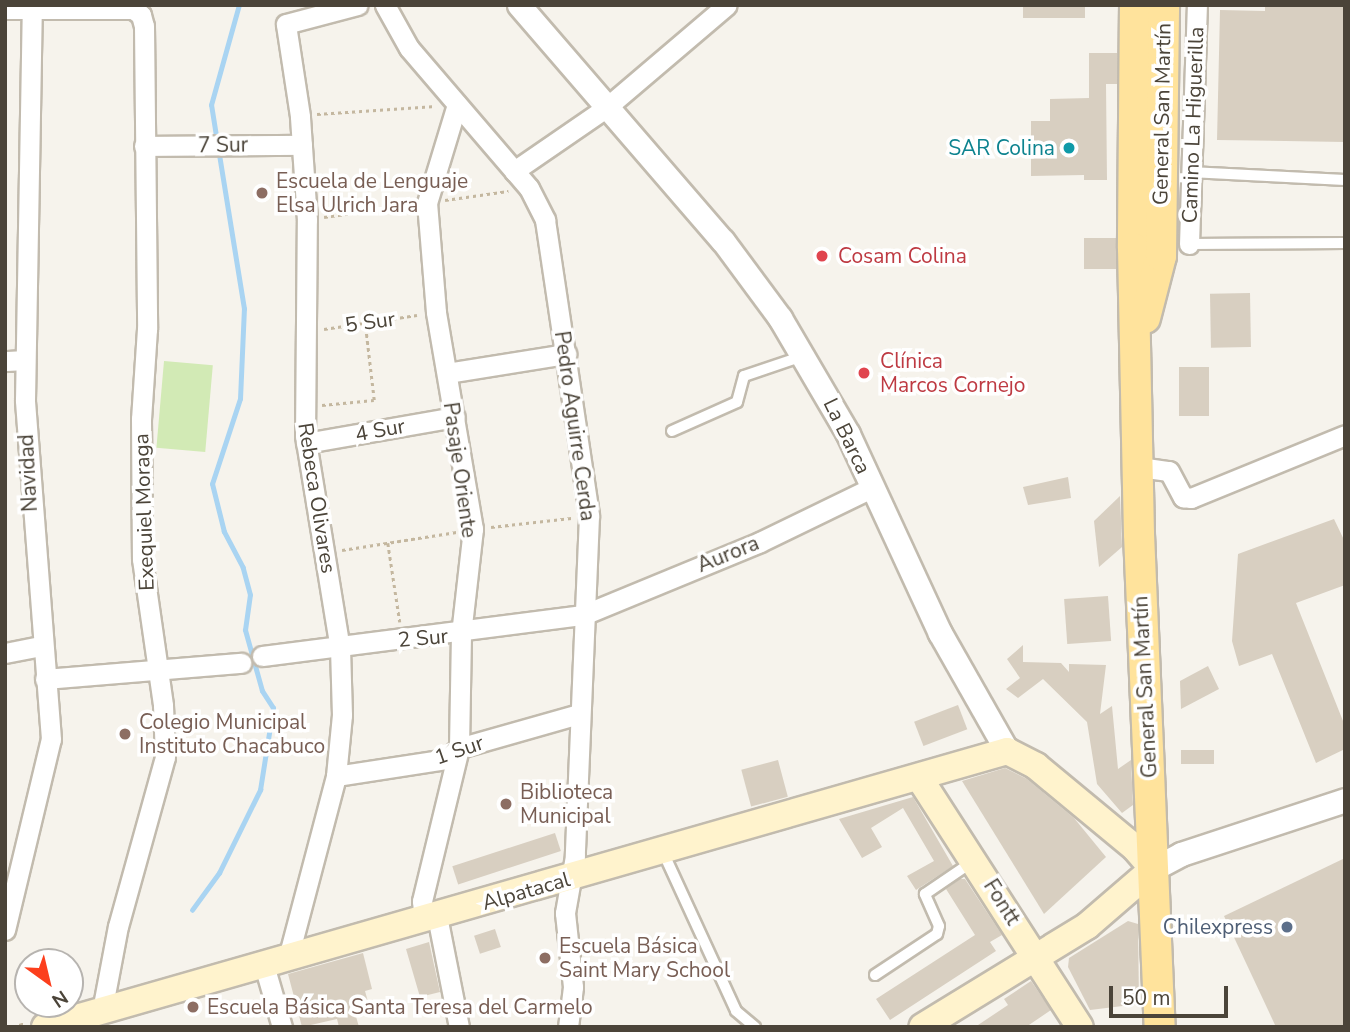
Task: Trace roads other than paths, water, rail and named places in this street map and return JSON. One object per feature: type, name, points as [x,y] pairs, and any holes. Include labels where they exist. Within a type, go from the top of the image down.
[{"type":"main road","name":"General San Martín","points":[[1135,5],[1148,172],[1161,256],[1138,347],[1139,467],[1160,1027]]},
{"type":"main road","name":"General San Martín","points":[[1148,172],[1164,5]]},
{"type":"main road","points":[[922,1027],[1087,926],[1153,869],[1135,848],[1037,766],[1007,751]]},
{"type":"main road","name":"Alpatacal","points":[[45,1027],[101,1019],[276,961],[920,779],[1007,751]]},
{"type":"main road","name":"Fontt","points":[[920,779],[975,859],[1080,1027]]},
{"type":"street","name":"Rebeca Olivares","points":[[276,961],[336,776],[342,715],[340,649],[306,443],[303,332],[307,220],[300,116],[286,24],[358,5]]},
{"type":"street","name":"Pedro Aguirre Cerda","points":[[385,5],[409,48],[514,171],[545,220],[589,516],[575,856],[565,913],[573,987],[568,1027]]},
{"type":"street","name":"La Barca","points":[[519,5],[723,241],[804,356],[848,434],[871,488],[969,688],[1007,751]]},
{"type":"street","points":[[514,171],[607,107],[727,5]]},
{"type":"street","name":"Camino La Higuerilla","points":[[1189,244],[1197,5]]},
{"type":"street","points":[[5,9],[32,9]]},
{"type":"street","name":"Exequiel Moraga","points":[[32,9],[133,9],[144,26],[147,329],[141,419],[142,559],[157,668],[165,757],[118,926],[101,1019]]},
{"type":"street","name":"Navidad","points":[[5,930],[50,753],[26,454],[15,361],[32,9]]},
{"type":"street","name":"Pasaje Oriente","points":[[457,104],[427,203],[436,313],[473,529],[461,634],[459,748],[422,901],[431,918],[459,1027]]},
{"type":"street","name":"7 Sur","points":[[144,146],[302,145]]},
{"type":"street","points":[[1148,172],[1190,172]]},
{"type":"street","points":[[447,373],[566,354]]},
{"type":"street","name":"4 Sur","points":[[306,443],[454,417]]},
{"type":"street","points":[[1139,467],[1169,471],[1183,497],[1191,498],[1345,435]]},
{"type":"street","name":"Aurora","points":[[583,615],[760,542],[871,488]]},
{"type":"street","name":"2 Sur","points":[[262,656],[340,649],[402,638],[461,634],[583,615]]},
{"type":"street","points":[[5,653],[41,646]]},
{"type":"street","points":[[45,679],[241,663]]},
{"type":"street","name":"1 Sur","points":[[336,776],[446,759],[459,748],[579,714]]},
{"type":"street","points":[[1153,869],[1181,854],[1345,800]]},
{"type":"street","points":[[276,961],[282,1027]]},
{"type":"lane","points":[[1190,172],[1345,180]]},
{"type":"lane","points":[[1189,244],[1345,243]]},
{"type":"lane","points":[[672,431],[737,402],[744,376],[804,356]]},
{"type":"lane","points":[[663,852],[736,1011],[755,1027]]},
{"type":"lane","points":[[875,975],[937,934],[939,926],[925,894],[975,859]]},
{"type":"waterway","points":[[216,136],[211,105],[239,5]]},
{"type":"waterway","points":[[192,910],[219,873],[260,790],[273,708],[262,691],[245,630],[250,595],[243,568],[224,532],[212,484],[240,399],[244,309],[219,155]]},
{"type":"place","name":"SAR Colina","points":[[1069,148]]},
{"type":"place","name":"Escuela de Lenguaje Elsa Ulrich Jara","points":[[262,193]]},
{"type":"place","name":"Cosam Colina","points":[[822,256]]},
{"type":"place","name":"Clínica Marcos Cornejo","points":[[864,373]]},
{"type":"place","name":"Colegio Municipal Instituto Chacabuco","points":[[125,734]]},
{"type":"place","name":"Biblioteca Municipal","points":[[506,804]]},
{"type":"place","name":"Chilexpress","points":[[1287,927]]},
{"type":"place","name":"Escuela Básica Saint Mary School","points":[[545,958]]},
{"type":"place","name":"Escuela Básica Santa Teresa del Carmelo","points":[[193,1007]]}]
